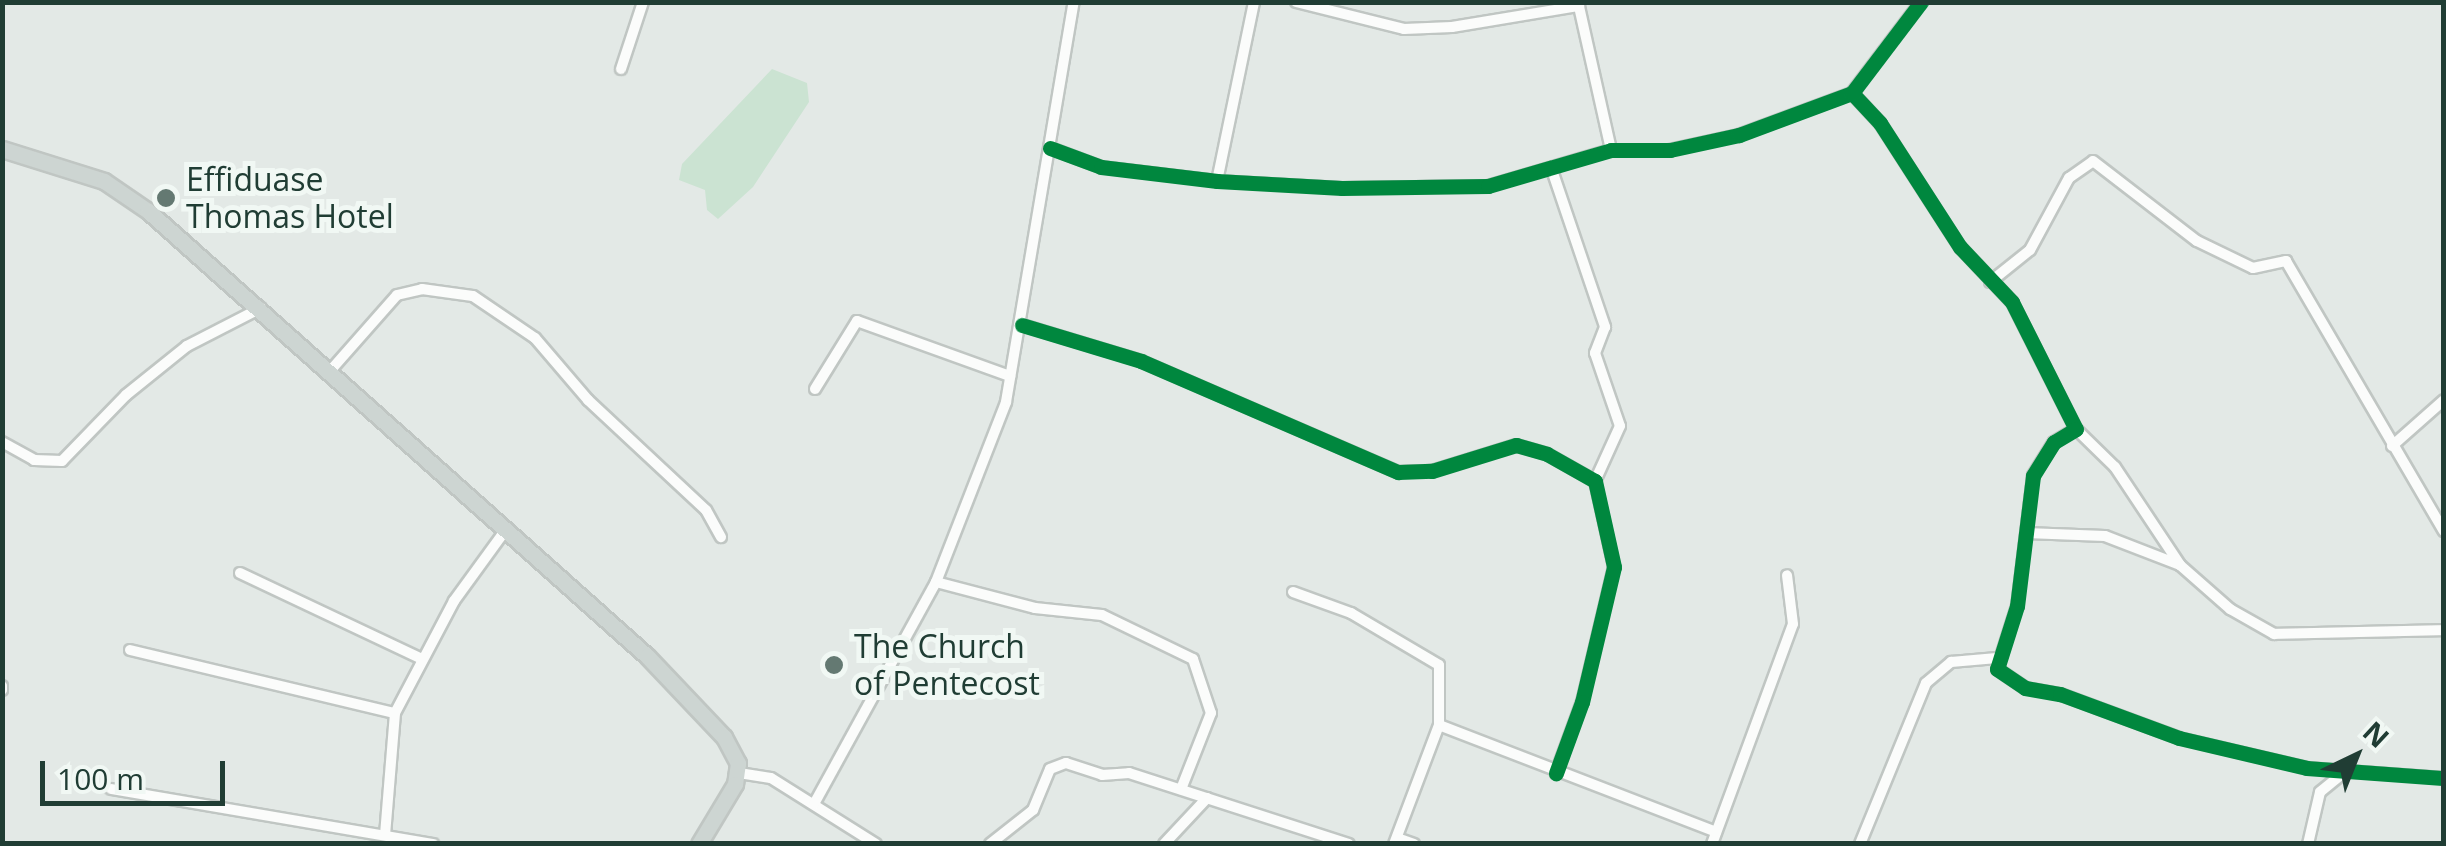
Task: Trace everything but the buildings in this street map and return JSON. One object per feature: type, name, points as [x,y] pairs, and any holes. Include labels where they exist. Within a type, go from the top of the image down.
[{"type":"main road","points":[[2,149],[104,180],[262,307],[508,526],[724,736],[739,773],[699,844]]},
{"type":"street","points":[[621,69],[643,2]]},
{"type":"street","points":[[814,804],[936,582],[1010,376],[1022,325],[1074,2]]},
{"type":"street","points":[[1216,181],[1254,2]]},
{"type":"street","points":[[1296,2],[1404,28],[1452,28],[1578,4],[1610,150]]},
{"type":"street","points":[[1050,148],[1101,166],[1216,181],[1342,188],[1488,186],[1610,150],[1670,150],[1740,135],[1852,93],[1922,2]]},
{"type":"street","points":[[1852,93],[1880,123],[1960,247],[2012,302],[2036,342],[2076,429],[2114,467],[2180,564],[2230,608],[2274,634],[2444,630]]},
{"type":"street","points":[[1990,282],[2030,250],[2069,178],[2092,161],[2197,241],[2253,268],[2286,261],[2444,531]]},
{"type":"street","points":[[1552,170],[1605,328],[1596,353],[1620,426],[1595,482],[1614,567],[1582,702],[1556,773]]},
{"type":"street","points":[[330,371],[397,295],[422,289],[473,296],[535,338],[588,400],[706,510],[721,537]]},
{"type":"street","points":[[2,442],[34,460],[62,460],[126,395],[187,346],[262,307]]},
{"type":"street","points":[[815,389],[857,321],[1010,376]]},
{"type":"street","points":[[1022,325],[1142,361],[1398,472],[1432,471],[1516,445],[1547,454],[1595,482]]},
{"type":"street","points":[[2392,446],[2444,400]]},
{"type":"street","points":[[2076,429],[2041,460],[2027,498],[2016,606],[1997,658],[1997,669],[2026,688],[2179,738],[2307,768],[2444,778]]},
{"type":"street","points":[[385,835],[394,712],[420,658],[508,526]]},
{"type":"street","points":[[2026,533],[2104,536],[2180,564]]},
{"type":"street","points":[[240,573],[420,658]]},
{"type":"street","points":[[1439,724],[1714,838],[1793,624],[1788,575]]},
{"type":"street","points":[[936,582],[1035,608],[1102,615],[1193,659],[1211,713],[1181,788]]},
{"type":"street","points":[[1293,592],[1352,613],[1438,665],[1439,724],[1396,841],[1414,844]]},
{"type":"street","points":[[130,650],[394,712]]},
{"type":"street","points":[[1860,844],[1926,682],[1951,662],[1997,658]]},
{"type":"street","points":[[990,844],[1022,822],[1050,769],[1066,763],[1181,788],[1349,844]]},
{"type":"street","points":[[2307,768],[2320,792]]},
{"type":"street","points":[[2308,844],[2320,792],[2348,770]]},
{"type":"street","points":[[739,773],[771,778],[876,844]]},
{"type":"street","points":[[111,789],[433,844]]},
{"type":"street","points":[[1164,844],[1207,798]]},
{"type":"green space","points":[[772,69],[807,83],[809,102],[753,187],[718,219],[707,210],[705,190],[679,180],[682,164]]},
{"type":"cycle path","points":[[1050,148],[1101,167],[1217,181],[1342,188],[1488,186],[1611,150],[1670,150],[1739,135],[1852,93],[1921,2]]},
{"type":"cycle path","points":[[1852,93],[1880,123],[1960,247],[2012,302],[2076,429],[2054,442],[2033,476],[2017,606],[1997,669],[2025,688],[2060,694],[2179,738],[2307,768],[2444,778]]},
{"type":"cycle path","points":[[1022,325],[1141,361],[1398,472],[1432,471],[1516,445],[1547,454],[1595,481],[1614,567],[1582,702],[1556,773]]},
{"type":"place","name":"Effiduase Thomas Hotel","points":[[166,198]]},
{"type":"place","name":"The Church of Pentecost","points":[[834,665]]}]
